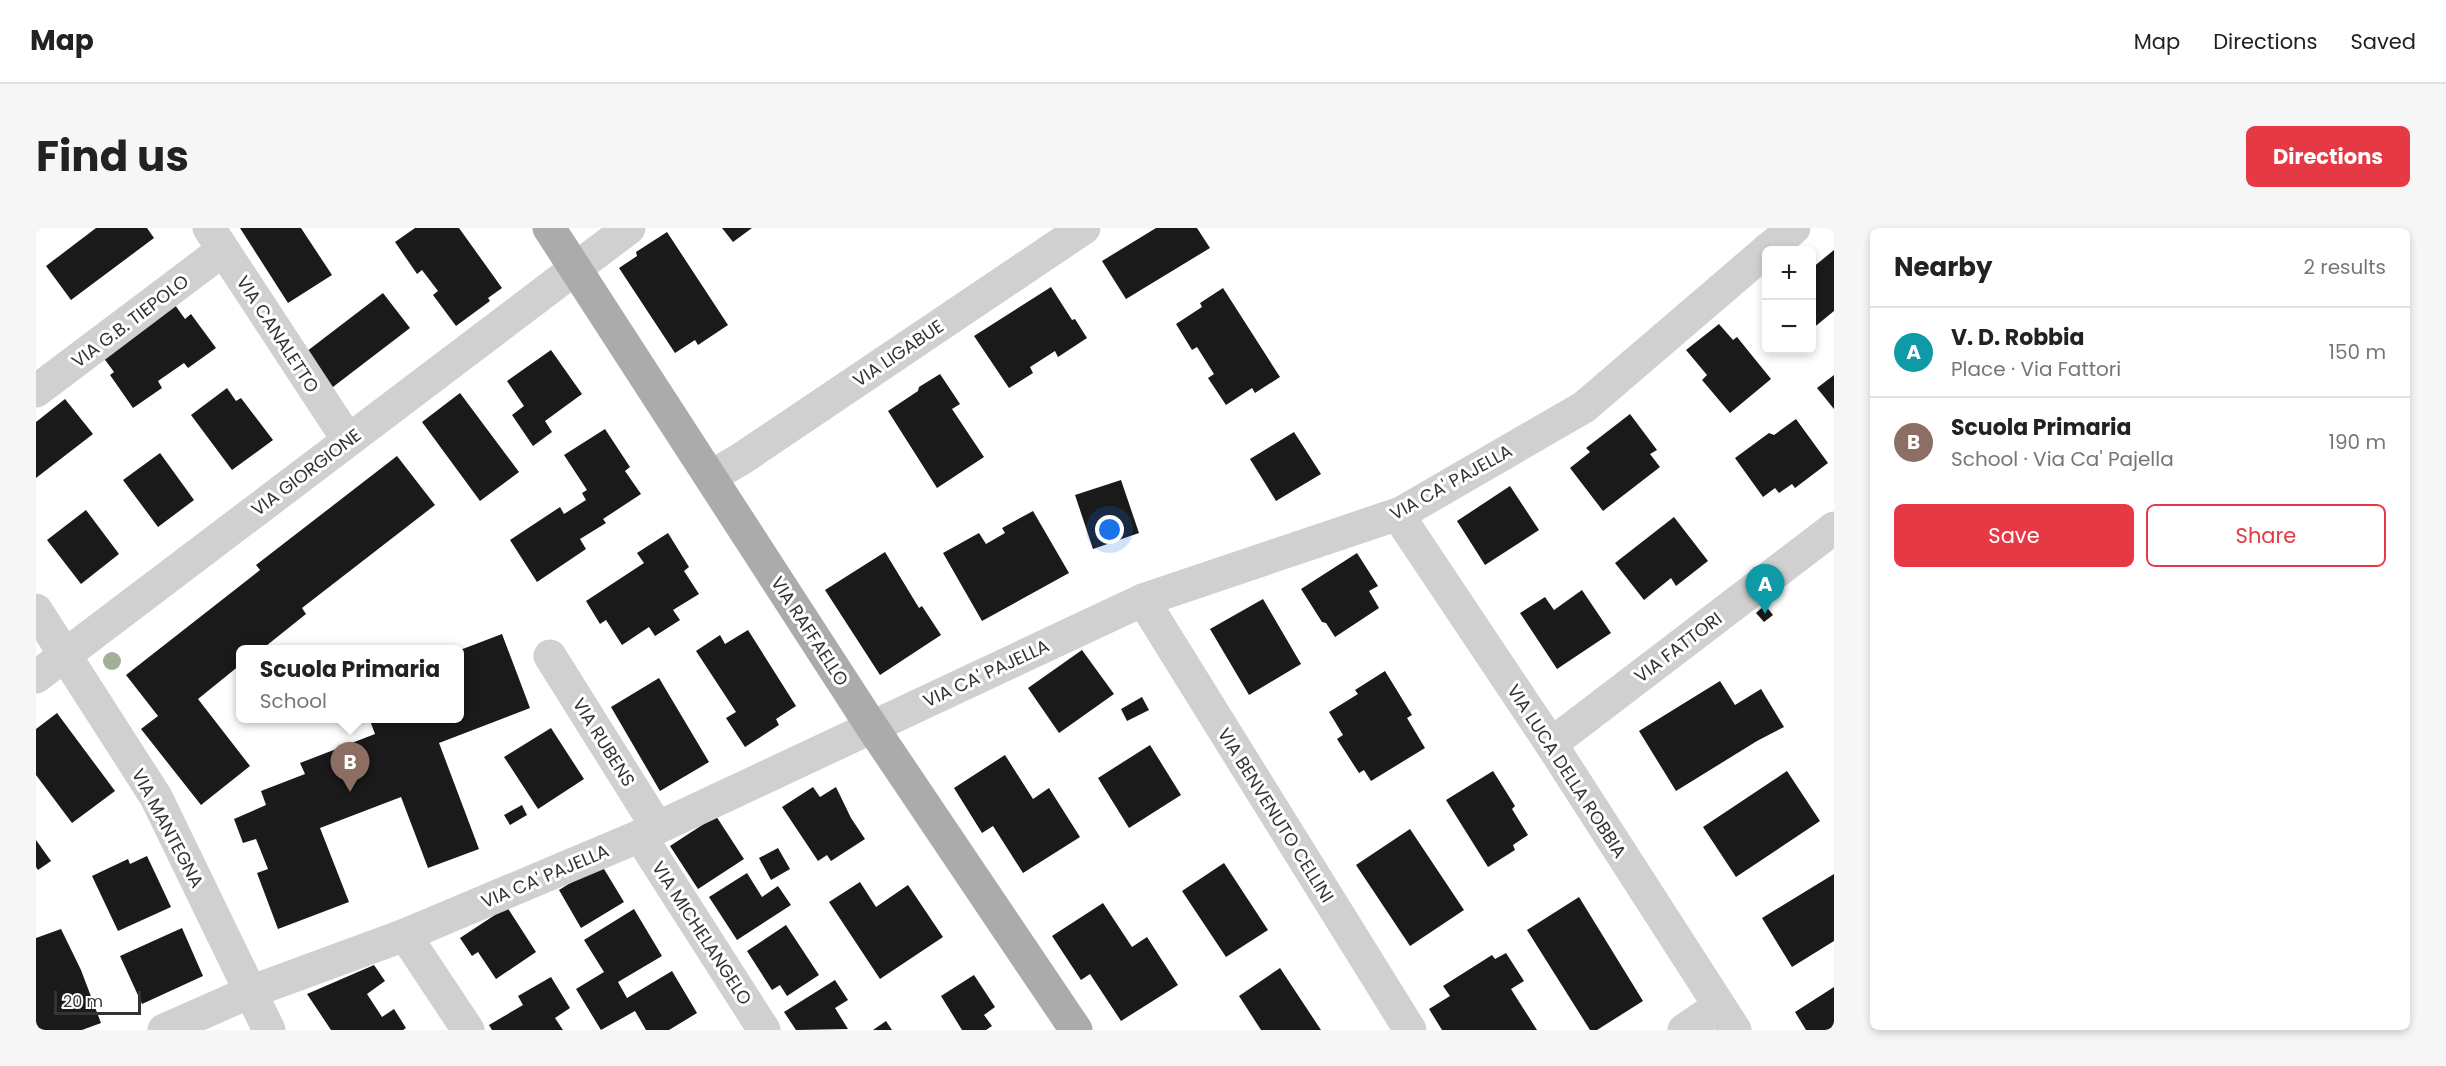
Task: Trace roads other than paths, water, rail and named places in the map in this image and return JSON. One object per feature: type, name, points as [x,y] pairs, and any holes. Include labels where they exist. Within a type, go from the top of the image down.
[{"type":"main road","name":"VIA RAFFAELLO","points":[[549,228],[872,727],[1076,1030]]},
{"type":"street","name":"VIA GIORGIONE","points":[[36,677],[629,228]]},
{"type":"street","name":"VIA LIGABUE","points":[[712,477],[1084,228]]},
{"type":"street","name":"VIA CA' PAJELLA","points":[[1773,246],[1794,228]]},
{"type":"street","name":"VIA G.B. TIEPOLO","points":[[36,391],[216,239]]},
{"type":"street","name":"VIA CANALETTO","points":[[216,239],[348,440]]},
{"type":"street","name":"VIA CA' PAJELLA","points":[[164,1030],[250,992],[405,935],[649,832],[1143,600],[1401,513],[1584,407],[1762,255]]},
{"type":"street","name":"VIA LUCA DELLA ROBBIA","points":[[1401,513],[1404,524],[1551,744],[1727,1018]]},
{"type":"street","name":"VIA FATTORI","points":[[1551,744],[1834,528]]},
{"type":"street","name":"VIA BENVENUTO CELLINI","points":[[1143,600],[1410,1030]]},
{"type":"street","name":"VIA MANTEGNA","points":[[36,610],[156,797],[269,1030]]},
{"type":"street","name":"VIA RUBENS","points":[[550,656],[649,832]]},
{"type":"street","name":"VIA MICHELANGELO","points":[[649,832],[764,1030]]},
{"type":"street","points":[[405,935],[468,1030]]},
{"type":"street","points":[[1684,1030],[1727,1018]]},
{"type":"place","name":"V. D. Robbia","points":[[1765,614]]},
{"type":"place","name":"Scuola Primaria","points":[[350,792]]}]
